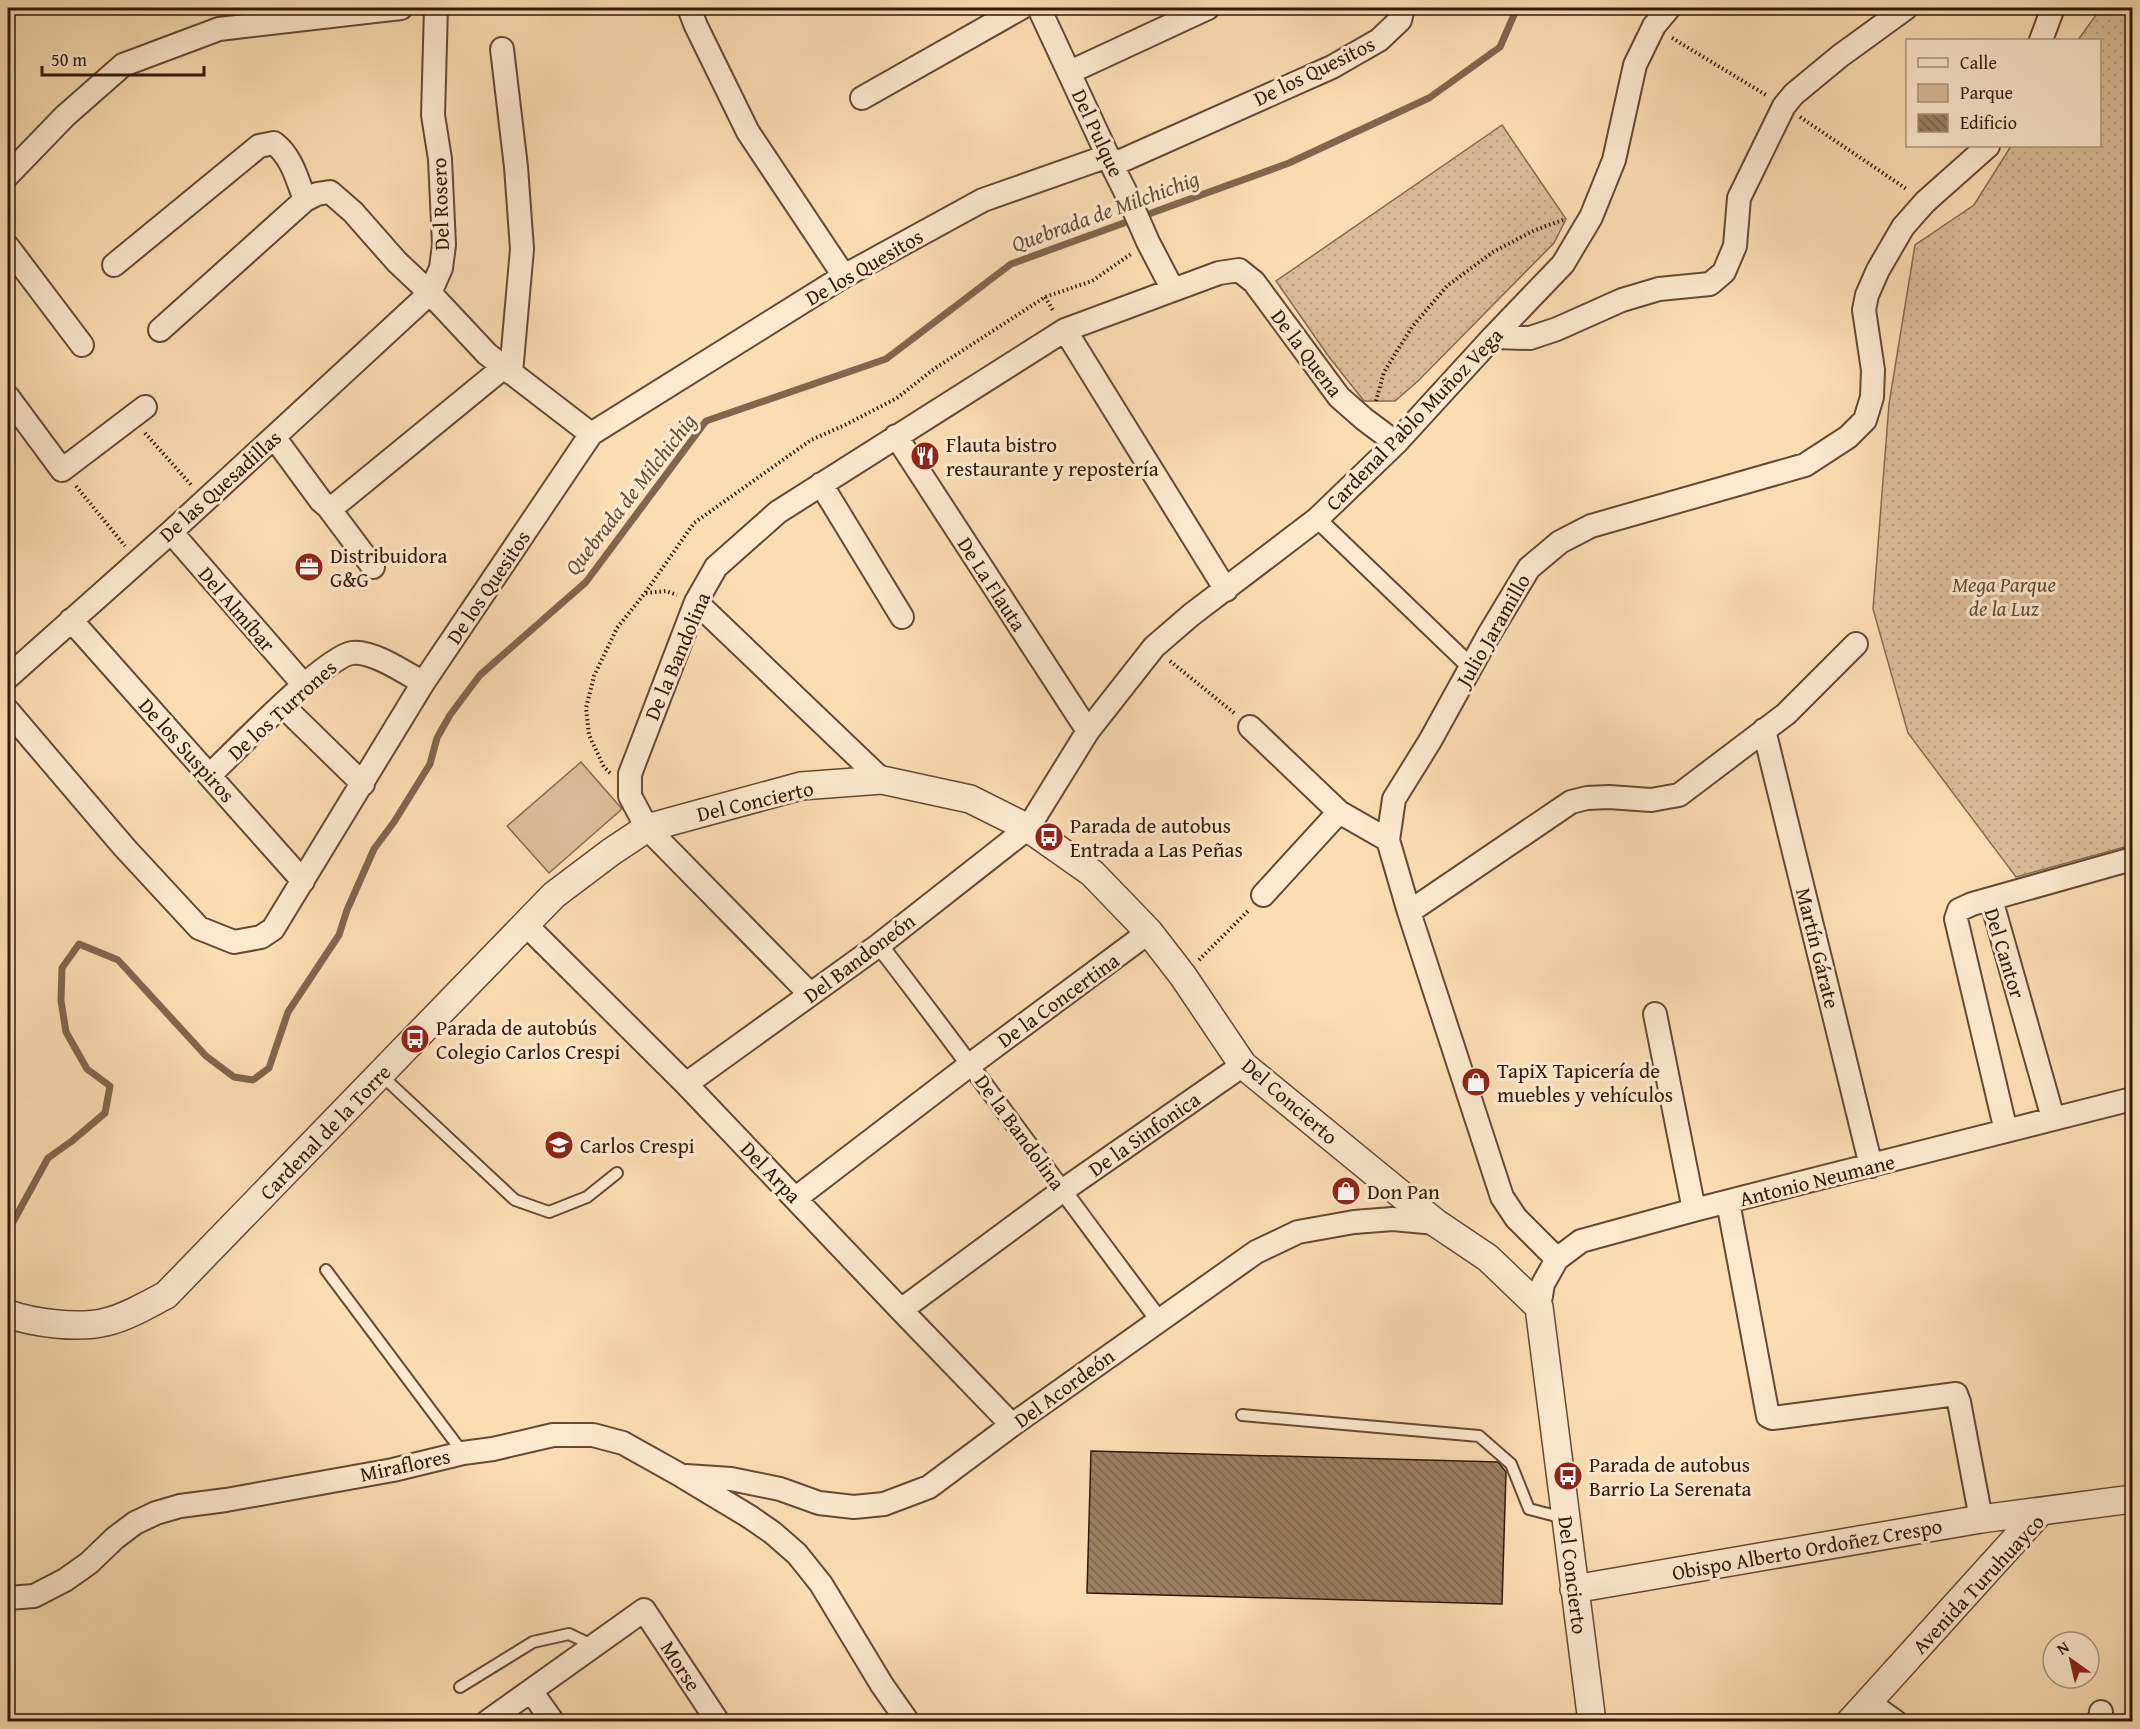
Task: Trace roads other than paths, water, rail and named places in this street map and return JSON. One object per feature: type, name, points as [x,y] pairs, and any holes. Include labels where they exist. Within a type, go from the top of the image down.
[{"type":"street","points":[[8,175],[65,116],[123,65],[219,29],[401,8]]},
{"type":"street","name":"Del Rosero","points":[[430,293],[441,268],[444,245],[440,159],[433,115],[436,8]]},
{"type":"street","points":[[689,8],[748,132],[844,276]]},
{"type":"street","points":[[862,98],[1021,8]]},
{"type":"street","name":"Del Pulque","points":[[1039,8],[1173,291]]},
{"type":"street","points":[[1070,72],[1208,8]]},
{"type":"street","name":"De los Quesitos","points":[[8,711],[124,847],[199,928],[234,942],[261,937],[273,929],[423,683],[591,434],[844,276],[983,200],[1110,160],[1332,67],[1379,40],[1400,20],[1402,8]]},
{"type":"street","name":"Cardenal Pablo Muñoz Vega","points":[[1028,828],[1088,731],[1154,647],[1191,615],[1317,519],[1396,443],[1563,264],[1591,217],[1614,160],[1635,65],[1654,26],[1669,8]]},
{"type":"street","points":[[1494,337],[1530,338],[1557,329],[1622,300],[1659,289],[1710,284],[1724,272],[1735,246],[1739,198],[1784,106],[1794,94],[1840,56],[1906,8]]},
{"type":"street","points":[[2041,39],[2054,8]]},
{"type":"street","points":[[328,507],[333,507],[507,370],[522,249],[516,167],[502,49]]},
{"type":"street","points":[[114,265],[259,146],[274,143],[284,151],[294,169],[305,200]]},
{"type":"street","name":"Julio Jaramillo","points":[[1557,1258],[1516,1218],[1502,1197],[1409,912],[1388,840],[1394,799],[1430,741],[1529,568],[1560,542],[1592,526],[1805,465],[1848,437],[1865,420],[1872,397],[1873,370],[1864,310],[1878,270],[1903,227],[1925,202],[1988,147]]},
{"type":"street","points":[[160,330],[305,200],[317,194],[330,192],[353,212],[397,262],[430,293],[487,354],[591,434]]},
{"type":"street","points":[[8,246],[82,345]]},
{"type":"street","name":"De la Quena","points":[[1219,273],[1239,270],[1254,282],[1338,397],[1396,443]]},
{"type":"street","name":"De la Bandolina","points":[[810,994],[646,828],[630,796],[630,774],[696,602],[716,567],[778,512],[896,436],[1065,330],[1219,273]]},
{"type":"street","name":"De las Quesadillas","points":[[8,676],[171,532],[430,293]]},
{"type":"street","points":[[1065,330],[1226,590]]},
{"type":"street","points":[[8,397],[62,470],[137,412]]},
{"type":"street","name":"De La Flauta","points":[[896,436],[1088,731]]},
{"type":"street","points":[[274,437],[373,567]]},
{"type":"street","points":[[821,484],[902,617]]},
{"type":"street","points":[[1317,519],[1471,667]]},
{"type":"street","name":"Del Almíbar","points":[[171,532],[304,685]]},
{"type":"street","points":[[696,602],[882,780]]},
{"type":"street","name":"De los Suspiros","points":[[71,620],[303,881]]},
{"type":"street","points":[[1409,912],[1571,802],[1587,798],[1609,797],[1651,800],[1679,795],[1786,714],[1856,644]]},
{"type":"street","name":"De los Turrones","points":[[210,775],[304,685],[337,658],[353,652],[371,655],[423,683]]},
{"type":"street","points":[[283,706],[363,784]]},
{"type":"street","points":[[1250,727],[1339,812],[1388,840]]},
{"type":"street","name":"Martín Gárate","points":[[1764,730],[1871,1166]]},
{"type":"street","name":"Del Concierto","points":[[646,828],[801,786],[882,780],[970,799],[1028,828],[1092,873],[1149,932],[1184,976],[1243,1065],[1436,1223],[1488,1258],[1539,1307],[1592,1722]]},
{"type":"street","points":[[1263,896],[1339,812]]},
{"type":"street","name":"Cardenal de la Torre","points":[[18,1318],[70,1325],[105,1323],[142,1308],[166,1295],[525,924],[562,889],[646,828]]},
{"type":"street","name":"Del Bandoneón","points":[[686,1084],[879,945],[1028,828]]},
{"type":"street","points":[[1991,899],[2133,859]]},
{"type":"street","name":"Del Cantor","points":[[2006,1131],[1956,919],[1959,910],[1991,899],[2053,1118]]},
{"type":"street","name":"Del Arpa","points":[[525,924],[686,1084],[1012,1425]]},
{"type":"street","name":"De la Concertina","points":[[796,1198],[1149,932]]},
{"type":"street","name":"De la Bandolina","points":[[879,945],[971,1064],[1062,1191],[1159,1320]]},
{"type":"street","points":[[1655,1014],[1694,1210]]},
{"type":"street","name":"De la Sinfonica","points":[[901,1310],[1062,1191],[1243,1065]]},
{"type":"street","name":"Antonio Neumane","points":[[1539,1307],[1543,1284],[1557,1258],[1581,1241],[1694,1210],[2133,1099]]},
{"type":"street","points":[[1728,1202],[1768,1416],[1781,1417],[1956,1394],[1976,1480],[1981,1520]]},
{"type":"street","name":"Del Acordeón","points":[[682,1476],[731,1479],[780,1489],[819,1503],[854,1507],[884,1504],[929,1487],[1012,1425],[1256,1252],[1298,1232],[1354,1222],[1383,1220],[1436,1223]]},
{"type":"street","name":"Miraflores","points":[[8,1598],[34,1596],[65,1580],[89,1563],[115,1538],[135,1523],[180,1506],[393,1470],[553,1435],[593,1435],[623,1443],[682,1476],[750,1517],[797,1554],[821,1584],[882,1685],[908,1722]]},
{"type":"street","name":"Avenida Turuhuayco","points":[[1859,1712],[2040,1512],[2133,1499]]},
{"type":"street","name":"Obispo Alberto Ordoñez Crespo","points":[[1574,1589],[2040,1512]]},
{"type":"street","name":"Morse","points":[[594,1646],[644,1610],[718,1722]]},
{"type":"street","points":[[487,1722],[594,1646]]},
{"type":"street","points":[[531,1691],[553,1722]]},
{"type":"street","points":[[1859,1712],[1896,1722]]},
{"type":"lane","points":[[381,1074],[515,1200],[549,1212],[587,1197],[617,1173]]},
{"type":"lane","points":[[326,1270],[464,1453]]},
{"type":"lane","points":[[1242,1415],[1479,1436],[1511,1464],[1529,1509],[1566,1518]]},
{"type":"lane","points":[[460,1688],[533,1642],[569,1634],[594,1646]]},
{"type":"waterway","name":"Quebrada de Milchichig","points":[[8,1231],[48,1158],[105,1113],[110,1086],[87,1069],[66,1032],[61,1001],[62,968],[79,944],[118,960],[206,1056],[234,1077],[253,1080],[269,1068],[288,1012],[339,935],[347,910],[374,849],[394,822],[430,764],[437,738],[450,715],[480,675],[586,582],[706,421],[886,359],[1011,264],[1289,163],[1429,98],[1500,47],[1517,8]]},
{"type":"place","name":"Flauta bistro restaurante y repostería","points":[[925,456]]},
{"type":"place","name":"Distribuidora G&G","points":[[309,567]]},
{"type":"place","name":"Parada de autobus Entrada a Las Peñas","points":[[1049,837]]},
{"type":"place","name":"Parada de autobús Colegio Carlos Crespi","points":[[415,1039]]},
{"type":"place","name":"TapiX Tapicería de muebles y vehículos","points":[[1476,1082]]},
{"type":"place","name":"Carlos Crespi","points":[[559,1145]]},
{"type":"place","name":"Don Pan","points":[[1346,1191]]},
{"type":"place","name":"Parada de autobus Barrio La Serenata","points":[[1568,1476]]},
{"type":"park label","name":"Mega Parque de la Luz","points":[[2004,596]]}]
